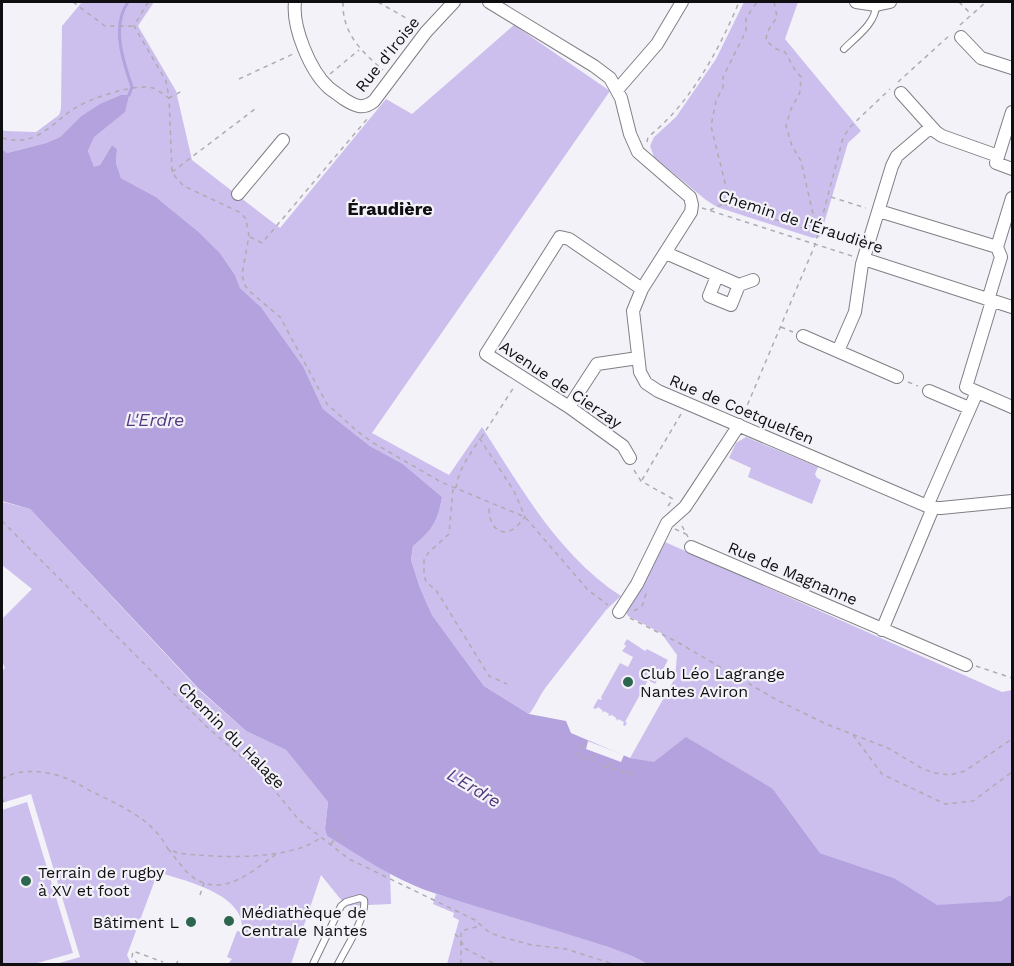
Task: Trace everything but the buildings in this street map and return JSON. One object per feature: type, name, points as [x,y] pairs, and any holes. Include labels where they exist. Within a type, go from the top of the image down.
[{"type":"street","name":"Rue d'Iroise","points":[[295,2],[297,24],[304,49],[328,87],[358,106],[374,101],[426,32],[454,2]]},
{"type":"street","name":"Chemin de l'Éraudière","points":[[489,2],[610,78],[617,90],[630,134],[638,152],[688,194],[692,205]]},
{"type":"street","points":[[617,90],[657,44],[682,2]]},
{"type":"street","points":[[856,2],[876,5],[890,2]]},
{"type":"street","points":[[961,37],[981,58],[1012,68]]},
{"type":"street","points":[[901,93],[942,136],[997,159],[1012,169]]},
{"type":"street","points":[[997,159],[1012,112]]},
{"type":"street","points":[[838,351],[855,312],[864,259],[894,161],[931,127]]},
{"type":"street","points":[[238,194],[283,140]]},
{"type":"street","points":[[1012,198],[997,248],[1001,257],[966,387],[1012,407]]},
{"type":"street","name":"Rue de Coetquelfen","points":[[692,205],[688,217],[642,289],[634,307],[638,358],[642,376],[651,387],[740,422],[930,507],[1012,501]]},
{"type":"street","points":[[879,212],[997,248]]},
{"type":"street","name":"Avenue de Cierzay","points":[[630,458],[623,446],[569,407],[486,354],[560,237],[569,239],[642,289]]},
{"type":"street","points":[[666,253],[739,285],[753,280]]},
{"type":"street","name":"Chemin de l'Éraudière","points":[[864,259],[1012,307]]},
{"type":"street","points":[[717,276],[709,296],[731,305],[739,285]]},
{"type":"street","points":[[804,336],[897,376]]},
{"type":"street","points":[[569,407],[597,364],[638,358]]},
{"type":"street","points":[[929,391],[969,408]]},
{"type":"street","points":[[882,630],[976,392]]},
{"type":"street","points":[[619,612],[637,584],[667,523],[690,500],[740,422]]},
{"type":"street","name":"Rue de Magnanne","points":[[691,547],[966,665]]},
{"type":"lane","points":[[844,49],[871,20],[876,12],[876,5]]},
{"type":"lane","points":[[313,964],[341,906],[360,898],[364,900],[365,906],[362,916],[338,964]]},
{"type":"path","points":[[73,2],[105,26],[134,26]]},
{"type":"path","points":[[134,26],[148,2]]},
{"type":"path","points":[[343,2],[347,28],[359,49],[383,69]]},
{"type":"path","points":[[378,2],[415,24]]},
{"type":"path","points":[[646,146],[648,137],[659,129],[678,107],[714,57],[740,2]]},
{"type":"path","points":[[710,210],[723,204],[728,195],[711,126],[716,101],[723,87],[723,77],[746,31],[746,18],[757,2]]},
{"type":"path","points":[[774,2],[777,17],[767,32],[766,40],[774,48],[785,52],[801,77],[800,92],[791,109],[786,126],[792,146],[801,161],[818,237]]},
{"type":"path","points":[[959,2],[971,15]]},
{"type":"path","points":[[740,422],[818,237],[843,138],[850,127],[986,2]]},
{"type":"path","points":[[134,26],[166,81],[169,98],[172,172],[184,186],[241,213],[246,219],[249,236],[242,274],[244,284],[280,317],[327,404],[372,442],[454,488],[525,518]]},
{"type":"path","points":[[238,79],[304,49]]},
{"type":"path","points":[[331,73],[359,49]]},
{"type":"path","points":[[2,138],[14,140],[41,135],[73,109],[131,89],[155,88],[169,98]]},
{"type":"path","points":[[169,98],[182,91]]},
{"type":"path","points":[[249,236],[262,243],[370,116],[374,109],[374,101]]},
{"type":"path","points":[[172,172],[255,109]]},
{"type":"path","points":[[829,196],[879,212]]},
{"type":"path","points":[[723,204],[816,232]]},
{"type":"path","name":"Chemin de l'Éraudière","points":[[692,205],[864,259]]},
{"type":"path","points":[[780,327],[804,336]]},
{"type":"path","points":[[507,684],[489,676],[436,590],[426,582],[424,559],[449,534],[454,488],[467,458],[521,376]]},
{"type":"path","points":[[897,376],[929,391]]},
{"type":"path","points":[[641,481],[685,408]]},
{"type":"path","points":[[480,439],[514,491],[525,518],[588,590],[619,612],[679,643],[777,700],[826,724],[888,748],[923,769],[943,775],[965,771],[1012,739]]},
{"type":"path","points":[[630,458],[641,481],[669,497]]},
{"type":"path","points":[[490,503],[489,516],[493,524],[502,532],[507,532],[519,525],[525,518]]},
{"type":"path","name":"Chemin du Halage","points":[[2,520],[207,727],[261,774],[299,820],[349,859],[475,920],[490,933],[532,945],[566,950],[613,964]]},
{"type":"path","points":[[966,665],[1012,678]]},
{"type":"path","points":[[853,734],[882,774],[945,804],[973,801],[1012,772]]},
{"type":"path","points":[[582,744],[577,755],[592,761],[594,752]]},
{"type":"path","points":[[609,768],[612,759]]},
{"type":"path","points":[[603,766],[637,775]]},
{"type":"path","points":[[2,778],[11,773],[26,771],[68,779],[128,808],[150,826],[193,877],[213,885],[229,885],[279,853]]},
{"type":"path","points":[[2,798],[4,802]]},
{"type":"path","points":[[334,830],[343,839]]},
{"type":"path","points":[[330,844],[338,835]]},
{"type":"path","points":[[168,849],[195,855],[250,856],[301,849],[321,837]]},
{"type":"path","points":[[200,895],[205,882]]},
{"type":"path","points":[[461,964],[462,931],[476,927],[475,920]]},
{"type":"path","points":[[455,934],[461,940],[464,948],[495,964]]},
{"type":"path","points":[[138,964],[132,957],[133,951],[163,962]]},
{"type":"shaded area","points":[[82,2],[154,2],[138,26],[176,91],[192,160],[280,228],[386,99],[412,114],[514,25],[610,91],[372,433],[449,475],[482,427],[527,497],[560,541],[599,580],[621,596],[606,610],[546,687],[529,714],[484,686],[432,615],[420,588],[411,560],[413,546],[433,525],[442,497],[403,464],[370,446],[323,409],[303,366],[261,307],[240,288],[235,275],[220,253],[200,233],[156,197],[121,178],[116,163],[117,149],[112,145],[100,165],[94,168],[88,151],[94,136],[124,112],[80,117],[60,137],[46,143],[7,153],[2,149],[2,127],[4,131],[36,132],[59,115],[62,26]]},
{"type":"shaded area","points":[[744,2],[798,2],[785,39],[861,131],[848,143],[820,237],[813,238],[717,207],[654,157],[650,146],[654,137],[676,117],[716,59]]},
{"type":"shaded area","points":[[746,437],[818,467],[815,474],[821,480],[812,504],[748,477],[751,468],[729,458],[736,443]]},
{"type":"shaded area","points":[[3,502],[30,509],[199,690],[246,731],[286,750],[328,802],[325,829],[327,836],[390,873],[391,904],[346,906],[321,875],[291,964],[228,964],[232,959],[227,957],[237,931],[242,932],[241,919],[235,908],[212,891],[158,872],[127,955],[131,964],[56,964],[80,957],[31,794],[2,803],[2,671],[5,668],[2,661],[2,619],[32,589],[2,565]]},
{"type":"shaded area","points":[[665,542],[1002,692],[1012,690],[1012,895],[1001,901],[937,906],[894,878],[820,853],[773,789],[630,758],[675,678],[677,655],[661,633],[628,616],[625,609]]},
{"type":"shaded area","name":"Club Léo Lagrange Nantes Aviron","points":[[627,639],[645,651],[647,649],[668,660],[655,684],[648,680],[625,726],[624,722],[618,719],[617,721],[612,715],[608,716],[609,714],[604,711],[603,713],[598,707],[593,708],[598,699],[602,700],[601,697],[620,663],[628,667],[633,657],[622,651]]},
{"type":"shaded area","name":"Terrain de rugby à XV et foot","points":[[27,802],[73,953],[34,964],[2,964],[2,810]]},
{"type":"shaded area","points":[[436,894],[604,946],[631,955],[647,964],[447,964],[459,920],[453,917],[454,913],[433,904]]},
{"type":"water","name":"L'Erdre","points":[[121,95],[129,95],[125,112],[94,137],[88,151],[94,167],[100,165],[112,145],[117,149],[116,163],[121,178],[156,197],[200,233],[220,253],[235,275],[240,288],[261,307],[303,366],[323,409],[370,446],[403,464],[442,497],[436,519],[425,535],[413,546],[411,560],[432,615],[484,686],[529,714],[566,721],[571,733],[630,758],[654,762],[686,737],[773,789],[820,853],[894,878],[937,905],[1001,901],[1012,895],[1012,964],[647,964],[607,947],[408,883],[327,836],[325,829],[328,802],[286,750],[246,731],[199,689],[30,509],[2,501],[2,149],[7,153],[60,137],[80,117],[100,104]]},
{"type":"pier","points":[[588,741],[624,755],[621,762],[586,749]]},
{"type":"waterway","points":[[128,2],[123,11],[119,33],[122,55],[132,87],[129,95]]},
{"type":"place","name":"Club Léo Lagrange Nantes Aviron","points":[[628,682]]},
{"type":"place","name":"Terrain de rugby à XV et foot","points":[[26,881]]},
{"type":"place","name":"Médiathèque de Centrale Nantes","points":[[229,921]]},
{"type":"place","name":"Bâtiment L","points":[[191,922]]},
{"type":"district","name":"Éraudière","points":[[390,209]]}]
